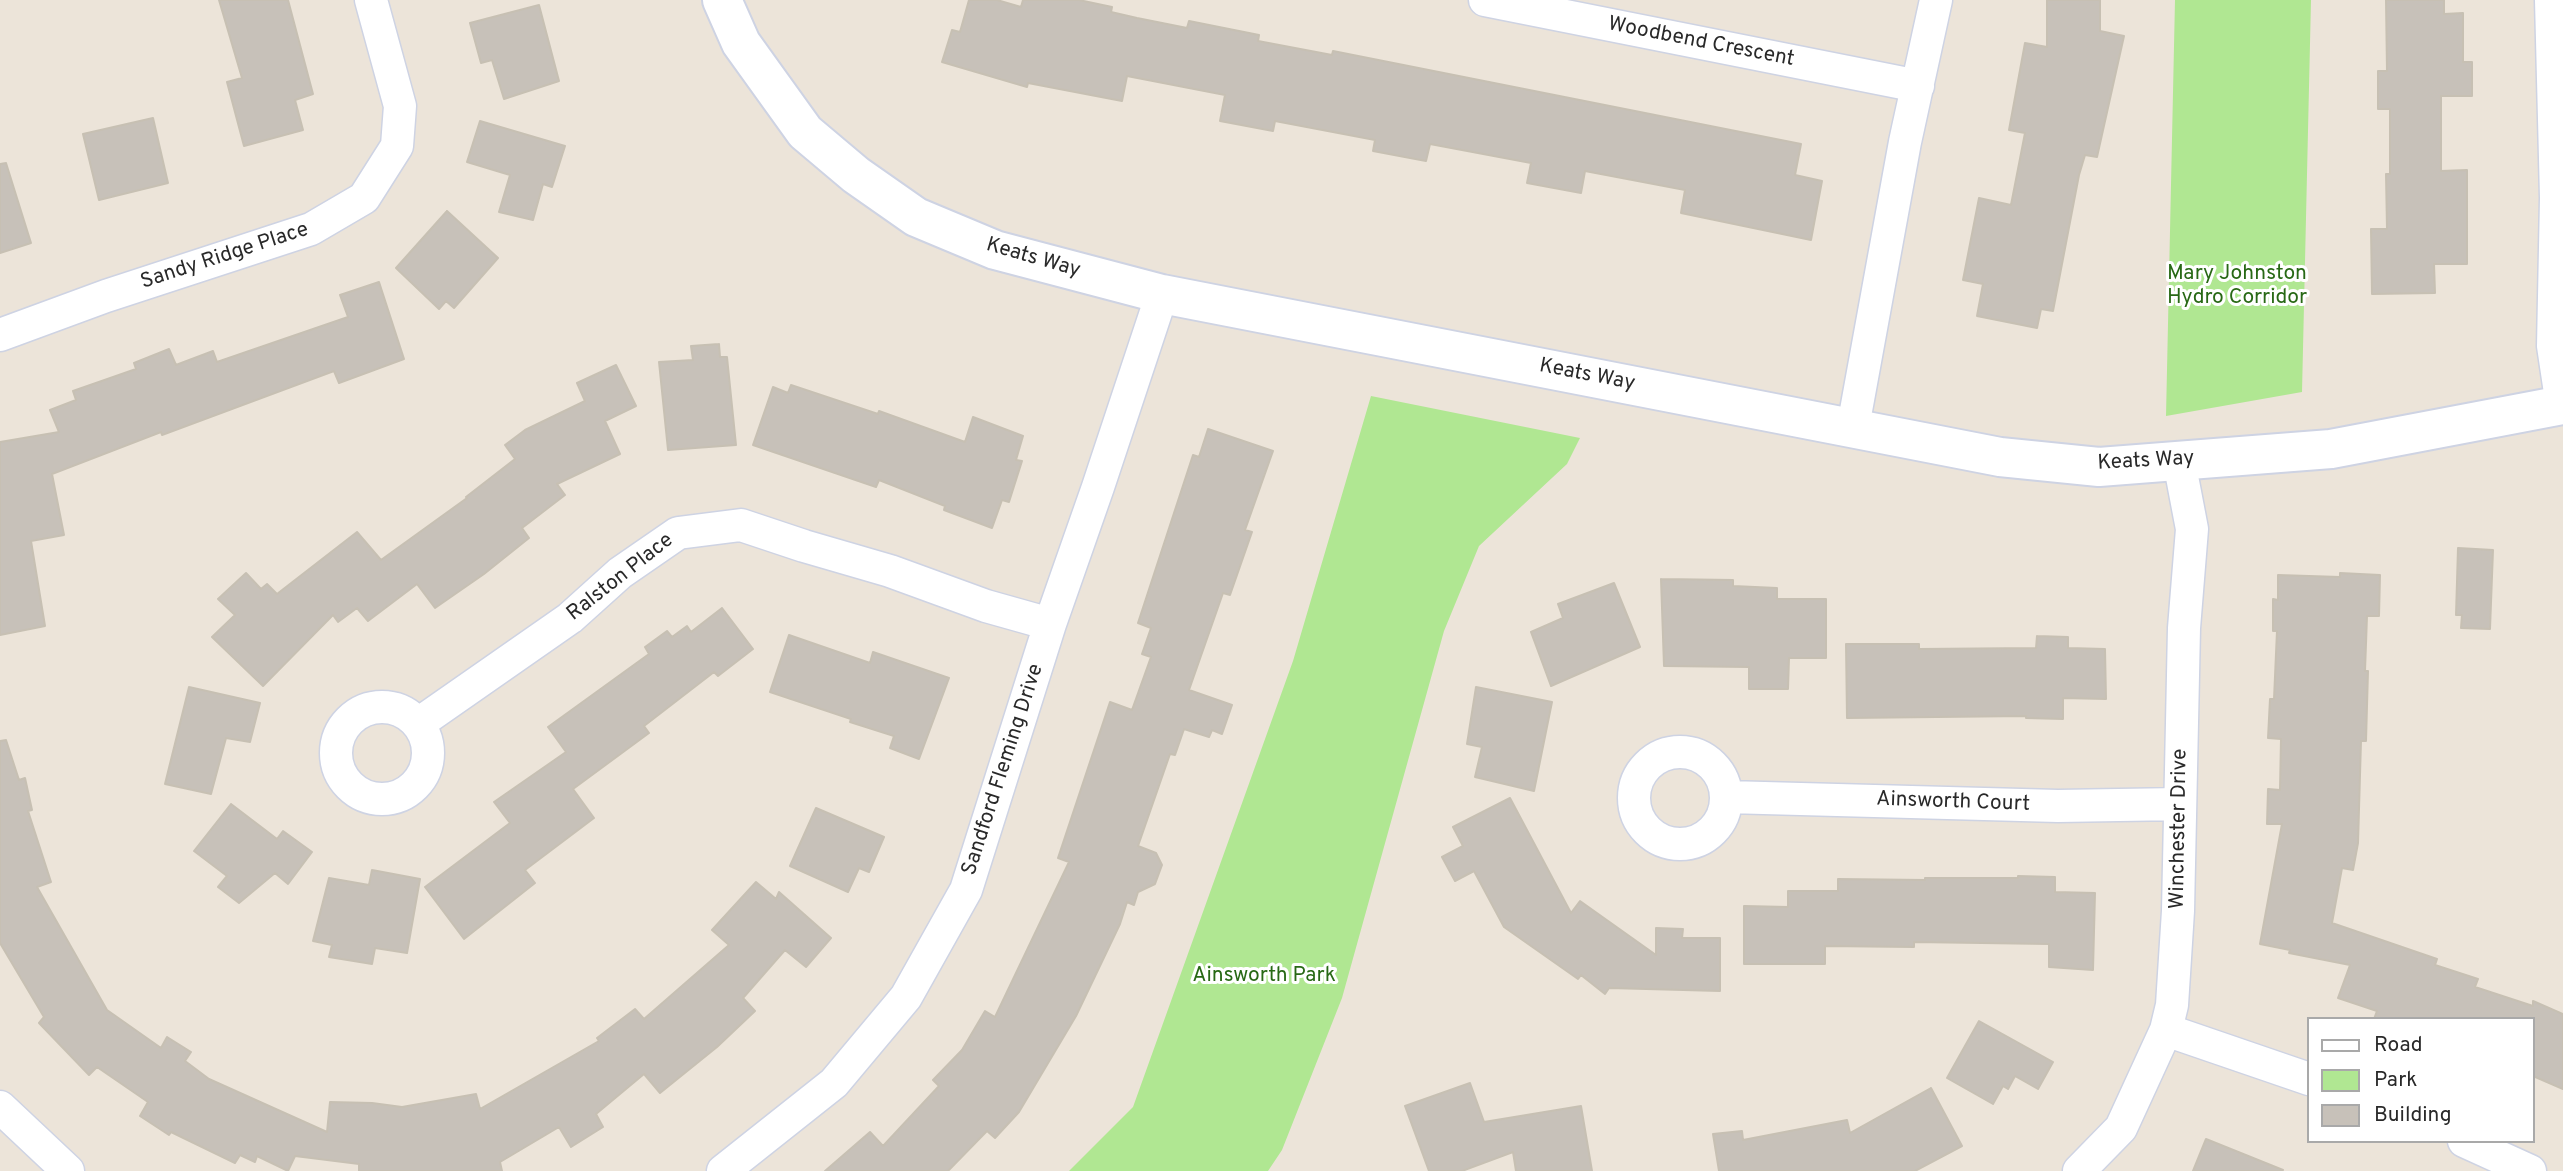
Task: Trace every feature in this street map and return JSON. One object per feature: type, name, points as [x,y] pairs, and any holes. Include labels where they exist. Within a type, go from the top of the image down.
[{"type":"street","name":"Sandy Ridge Place","points":[[0,335],[106,296],[311,229],[364,198],[397,146],[400,106],[371,0]]},
{"type":"street","name":"Keats Way","points":[[722,0],[741,43],[805,132],[856,176],[916,217],[995,250],[1162,293],[2000,457],[2099,467],[2331,449],[2563,406]]},
{"type":"street","name":"Woodbend Crescent","points":[[1485,0],[1918,86]]},
{"type":"street","points":[[1853,427],[1905,142],[1936,0]]},
{"type":"street","points":[[2551,0],[2556,198],[2553,346],[2563,406]]},
{"type":"street","name":"Sandford Fleming Drive","points":[[723,1171],[834,1083],[906,997],[966,890],[1050,624],[1162,293]]},
{"type":"street","name":"Winchester Drive","points":[[2079,1171],[2121,1128],[2166,1030],[2172,1005],[2178,911],[2184,628],[2192,530],[2179,461]]},
{"type":"street","name":"Ralston Place","points":[[418,724],[570,618],[620,573],[678,533],[741,525],[804,547],[890,570],[986,606],[1050,624]]},
{"type":"street","name":"Ainsworth Court","points":[[1727,796],[2058,806],[2180,804]]},
{"type":"street","points":[[2166,1030],[2308,1079]]},
{"type":"street","points":[[0,1107],[68,1171]]},
{"type":"street","points":[[2468,1143],[2530,1171]]},
{"type":"green space","name":"Mary Johnston Hydro Corridor","points":[[2175,0],[2311,0],[2302,392],[2166,416]]},
{"type":"green space","name":"Ainsworth Park","points":[[1371,396],[1580,438],[1567,464],[1479,546],[1444,631],[1342,998],[1282,1150],[1268,1171],[1069,1171],[1133,1107],[1293,661]]},
{"type":"building","points":[[219,0],[288,0],[313,94],[295,100],[303,130],[244,146],[227,82],[242,78]]},
{"type":"building","points":[[969,0],[997,0],[1021,7],[1023,0],[1079,0],[1112,7],[1111,12],[1187,28],[1189,21],[1259,35],[1258,41],[1332,55],[1333,51],[1801,144],[1795,175],[1822,181],[1811,240],[1681,213],[1685,190],[1585,171],[1581,193],[1527,183],[1531,163],[1430,144],[1426,161],[1373,151],[1375,140],[1275,121],[1273,131],[1220,121],[1225,95],[1127,76],[1122,101],[1028,83],[1027,87],[942,62],[952,30],[960,32]]},
{"type":"building","points":[[2047,0],[2100,0],[2100,31],[2124,36],[2097,157],[2085,155],[2079,175],[2053,311],[2041,309],[2037,328],[1977,316],[1983,284],[1963,280],[1979,198],[2011,205],[2025,133],[2009,130],[2025,43],[2047,47]]},
{"type":"building","points":[[2386,0],[2444,0],[2444,14],[2463,13],[2463,62],[2472,62],[2472,96],[2441,96],[2441,171],[2467,170],[2467,264],[2434,264],[2435,293],[2372,294],[2371,229],[2387,229],[2386,174],[2390,174],[2390,109],[2378,109],[2378,71],[2387,71]]},
{"type":"building","points":[[539,5],[559,81],[504,99],[492,60],[481,63],[470,23]]},
{"type":"building","points":[[153,118],[168,183],[99,200],[83,134]]},
{"type":"building","points":[[480,121],[565,146],[552,187],[543,184],[533,220],[499,212],[510,175],[467,162]]},
{"type":"building","points":[[6,163],[31,243],[0,253],[0,164]]},
{"type":"building","points":[[447,211],[498,258],[454,308],[446,301],[439,309],[396,268]]},
{"type":"building","points":[[379,282],[404,359],[339,383],[334,371],[52,474],[64,535],[31,541],[45,626],[0,635],[0,442],[59,432],[50,410],[76,400],[73,391],[136,369],[134,363],[169,349],[176,365],[213,351],[217,362],[348,317],[340,295]]},
{"type":"building","points":[[719,344],[720,357],[727,357],[736,445],[668,450],[659,362],[693,360],[691,346]]},
{"type":"building","points":[[616,365],[636,406],[605,421],[620,454],[557,484],[565,495],[522,528],[529,538],[435,608],[417,584],[368,621],[357,608],[338,622],[333,615],[263,686],[212,637],[235,615],[218,599],[246,573],[261,589],[267,584],[277,594],[357,532],[381,560],[467,498],[515,459],[505,445],[525,430],[585,401],[577,383]]},
{"type":"building","points":[[791,385],[878,414],[879,411],[965,442],[973,417],[1023,436],[1016,460],[1022,461],[1009,502],[1002,500],[992,528],[944,510],[945,506],[879,480],[876,487],[753,445],[773,387],[788,393]]},
{"type":"building","points":[[1208,429],[1273,451],[1245,530],[1252,532],[1230,595],[1223,593],[1189,690],[1232,705],[1222,734],[1212,730],[1209,737],[1184,729],[1175,755],[1170,754],[1138,846],[1156,853],[1162,865],[1155,884],[1138,892],[1134,905],[1127,902],[1120,924],[1076,1016],[1019,1112],[995,1138],[987,1131],[948,1171],[825,1171],[870,1132],[883,1146],[939,1086],[933,1080],[962,1050],[985,1011],[995,1017],[1069,862],[1058,858],[1110,702],[1132,710],[1151,657],[1142,654],[1151,628],[1138,623],[1193,455],[1199,457]]},
{"type":"building","points":[[2458,548],[2493,550],[2490,629],[2461,628],[2462,615],[2456,615]]},
{"type":"building","points":[[2340,573],[2380,575],[2379,616],[2367,616],[2366,741],[2361,741],[2358,843],[2353,870],[2342,868],[2332,923],[2437,959],[2435,965],[2478,979],[2475,987],[2533,1006],[2533,1001],[2563,1014],[2563,1089],[2535,1077],[2535,1017],[2375,1017],[2377,1011],[2338,998],[2350,965],[2289,953],[2290,950],[2260,944],[2282,824],[2267,824],[2268,789],[2280,790],[2281,739],[2268,738],[2270,699],[2274,699],[2277,631],[2273,631],[2273,599],[2278,600],[2278,575],[2340,577]]},
{"type":"building","points":[[1661,579],[1733,580],[1733,586],[1777,588],[1777,599],[1826,599],[1826,658],[1789,658],[1788,689],[1749,689],[1749,667],[1664,666]]},
{"type":"building","points":[[1614,583],[1640,647],[1551,686],[1531,632],[1563,618],[1558,604]]},
{"type":"building","points":[[722,608],[753,649],[718,676],[714,672],[644,726],[649,733],[573,789],[594,818],[525,870],[535,883],[464,939],[425,887],[510,823],[494,802],[566,752],[548,727],[649,654],[645,647],[667,631],[672,637],[687,626],[691,632]]},
{"type":"building","points":[[789,635],[870,663],[873,652],[949,678],[919,759],[890,748],[894,736],[770,692]]},
{"type":"building","points":[[2037,636],[2068,637],[2068,648],[2105,649],[2106,699],[2063,698],[2063,719],[2026,716],[1847,718],[1846,644],[1919,644],[1919,649],[2036,648]]},
{"type":"building","points":[[189,687],[260,703],[250,742],[226,738],[211,794],[165,784]]},
{"type":"building","points":[[1476,687],[1552,702],[1534,791],[1475,777],[1482,747],[1467,744]]},
{"type":"building","points":[[6,740],[19,780],[25,778],[32,810],[28,811],[51,882],[37,887],[107,1010],[161,1048],[167,1037],[191,1052],[185,1061],[209,1079],[327,1132],[330,1102],[402,1107],[476,1094],[480,1109],[599,1041],[597,1038],[635,1009],[644,1019],[729,945],[712,930],[756,882],[776,899],[779,892],[831,938],[806,967],[785,950],[743,998],[755,1011],[717,1047],[660,1093],[644,1074],[596,1114],[603,1127],[571,1147],[559,1127],[500,1162],[502,1171],[359,1171],[359,1164],[295,1156],[288,1171],[257,1156],[255,1162],[240,1155],[235,1163],[171,1132],[169,1135],[140,1116],[148,1102],[97,1067],[89,1075],[39,1023],[44,1017],[0,943],[0,741]]},
{"type":"building","points":[[1510,798],[1571,913],[1580,901],[1656,955],[1656,928],[1683,929],[1682,938],[1720,938],[1720,991],[1609,988],[1605,994],[1581,975],[1578,979],[1504,927],[1474,871],[1455,881],[1442,857],[1463,846],[1453,827]]},
{"type":"building","points":[[231,804],[277,839],[283,831],[312,852],[288,884],[275,873],[239,903],[218,887],[227,876],[194,851]]},
{"type":"building","points":[[816,808],[884,837],[869,872],[859,868],[848,892],[790,866]]},
{"type":"building","points":[[372,870],[420,879],[407,953],[375,948],[372,964],[329,957],[332,945],[313,941],[329,878],[369,885]]},
{"type":"building","points":[[2055,877],[2055,892],[2095,893],[2093,970],[2049,967],[2049,944],[1914,942],[1914,947],[1825,946],[1825,964],[1744,964],[1744,906],[1788,907],[1788,891],[1838,891],[1838,879],[1925,880]]},
{"type":"building","points":[[1979,1021],[2053,1062],[2038,1089],[2015,1076],[2008,1089],[2003,1086],[1993,1104],[1947,1078]]},
{"type":"building","points":[[1470,1083],[1484,1122],[1581,1106],[1592,1171],[1516,1171],[1513,1152],[1462,1171],[1429,1171],[1405,1106]]},
{"type":"building","points":[[1931,1088],[1962,1146],[1915,1171],[1719,1171],[1713,1134],[1742,1131],[1743,1140],[1847,1120],[1850,1133]]},
{"type":"building","points":[[2206,1139],[2283,1170],[2193,1171]]}]
